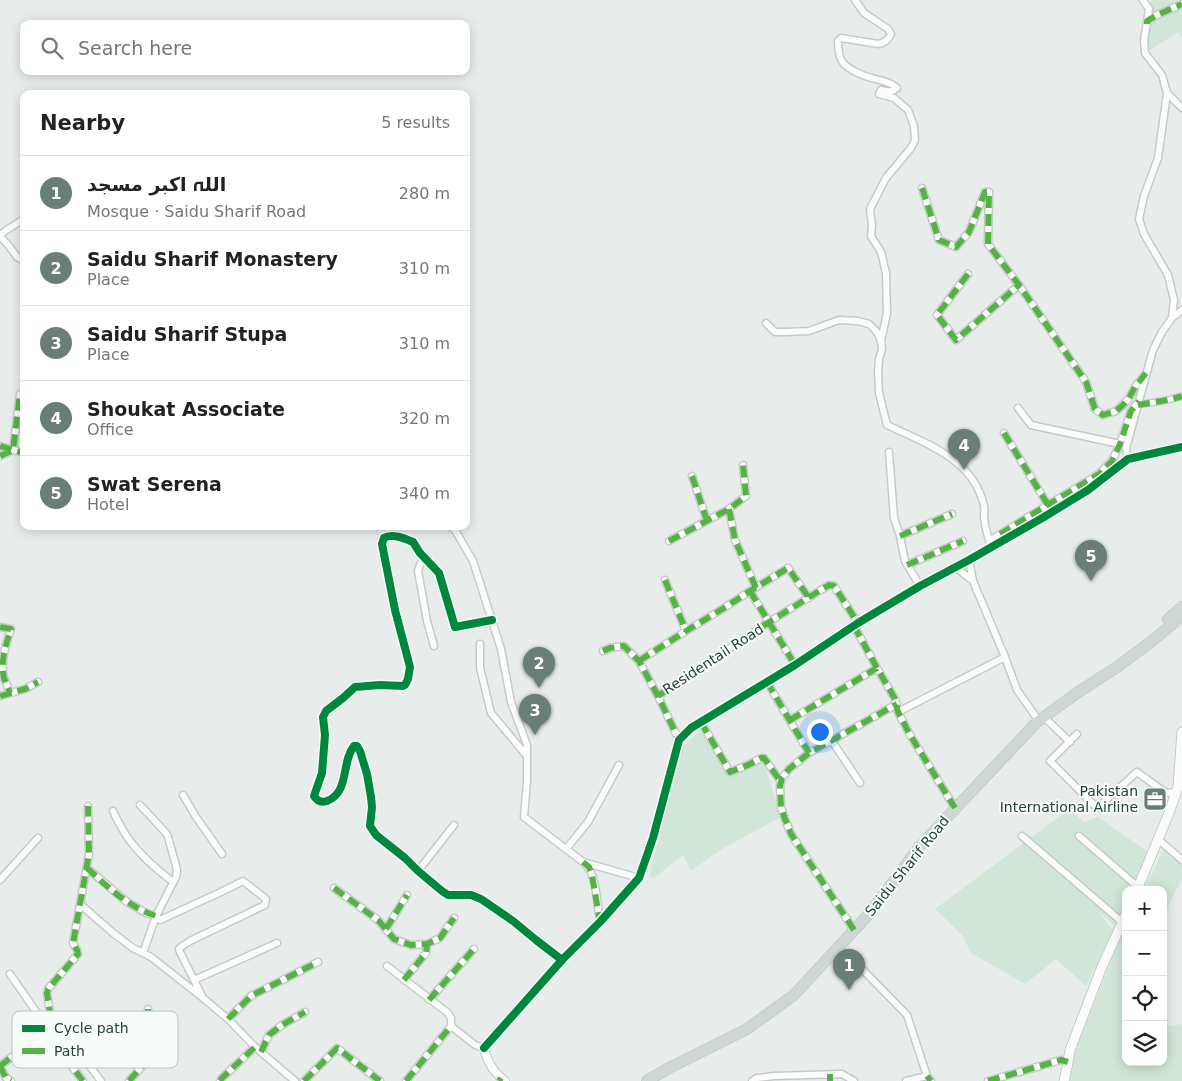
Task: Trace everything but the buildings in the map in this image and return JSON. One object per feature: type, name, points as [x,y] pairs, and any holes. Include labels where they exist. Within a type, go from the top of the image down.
[{"type":"main road","points":[[1076,691],[1124,655],[1182,607]]},
{"type":"main road","points":[[1076,691],[1117,667],[1152,641],[1181,615]]},
{"type":"main road","name":"Saidu Sharif Road","points":[[647,1081],[748,1029],[794,995],[869,914],[920,846],[973,787],[1040,719],[1076,691]]},
{"type":"main road","points":[[1138,886],[1170,813],[1178,787],[1182,732]]},
{"type":"main road","points":[[1064,1081],[1070,1050],[1101,969],[1122,922]]},
{"type":"street","points":[[855,0],[864,13],[888,29],[891,34],[883,43],[878,44],[841,38],[838,41],[841,58],[844,63],[854,70],[871,78],[893,84],[897,88],[896,90],[891,92],[881,90],[879,94],[894,98],[908,110],[914,126],[915,140],[911,148],[886,178],[870,209],[871,236],[881,252],[886,273],[887,313],[878,371],[879,392],[887,426],[947,454],[974,481],[984,507],[984,519],[991,544]]},
{"type":"street","points":[[1143,0],[1149,9],[1144,40],[1145,53],[1162,74],[1167,93],[1158,158],[1144,196],[1139,219],[1144,234],[1168,275],[1174,300],[1172,318]]},
{"type":"street","points":[[1147,24],[1148,21],[1157,15],[1182,4]]},
{"type":"street","points":[[1167,93],[1182,108]]},
{"type":"street","points":[[922,188],[939,240],[956,247],[969,232],[985,192],[989,192],[988,244],[1019,285],[1086,382],[1095,409],[1103,414],[1116,412],[1129,398],[1147,372]]},
{"type":"street","points":[[20,222],[0,236],[10,246],[16,257],[20,259]]},
{"type":"street","points":[[968,274],[937,315],[956,340],[1019,285]]},
{"type":"street","points":[[1128,459],[1126,448],[1153,350],[1172,318],[1182,310]]},
{"type":"street","points":[[766,323],[775,332],[786,332],[809,331],[839,320],[858,321],[869,324],[882,341]]},
{"type":"street","points":[[13,450],[20,394]]},
{"type":"street","points":[[484,1048],[562,960],[640,878],[653,838],[679,740],[691,728],[795,665],[856,624],[920,586],[969,560],[1048,505],[1099,474],[1112,461],[1131,411],[1138,403],[1173,399],[1182,396]]},
{"type":"street","points":[[1018,408],[1031,426],[1120,444]]},
{"type":"street","points":[[1004,433],[1048,505]]},
{"type":"street","points":[[0,446],[20,452]]},
{"type":"street","points":[[991,544],[1088,490],[1128,459],[1182,447]]},
{"type":"street","points":[[0,456],[13,450]]},
{"type":"street","points":[[889,452],[894,518],[907,565],[920,586]]},
{"type":"street","points":[[669,541],[729,509],[746,496],[743,465]]},
{"type":"street","points":[[692,476],[707,521]]},
{"type":"street","points":[[729,509],[736,540],[753,589],[769,622],[795,665]]},
{"type":"street","points":[[900,536],[952,514]]},
{"type":"street","points":[[455,530],[473,561],[501,649],[511,702],[527,745],[524,817],[589,867],[600,922]]},
{"type":"street","points":[[492,620],[455,626],[439,573],[410,540],[389,535],[385,536],[382,539],[382,544],[395,610],[410,667],[408,679],[405,685],[402,686],[355,687],[326,711],[323,717],[325,736],[322,773],[314,796],[322,802],[336,796],[342,782],[350,751],[354,746],[357,746],[367,774],[371,797],[370,826],[376,835],[405,858],[430,882],[448,895],[471,895],[481,899],[513,921],[562,960]]},
{"type":"street","points":[[907,565],[963,541]]},
{"type":"street","points":[[424,558],[418,570],[427,621],[434,646]]},
{"type":"street","points":[[969,560],[973,581],[1017,690],[1040,719],[1070,742]]},
{"type":"street","points":[[955,567],[973,581]]},
{"type":"street","points":[[639,661],[788,568],[809,598]]},
{"type":"street","points":[[664,580],[686,631]]},
{"type":"street","name":"Residentail Road","points":[[658,696],[769,622],[829,585],[834,586],[856,624]]},
{"type":"street","points":[[856,624],[876,668],[895,698],[898,712],[910,735],[955,808]]},
{"type":"street","points":[[0,627],[11,629],[3,665],[3,676],[10,693]]},
{"type":"street","points":[[480,644],[480,668],[491,713],[527,756]]},
{"type":"street","points":[[603,651],[624,646],[639,661],[679,740]]},
{"type":"street","points":[[898,712],[1005,657]]},
{"type":"street","points":[[790,720],[876,668]]},
{"type":"street","points":[[0,696],[25,689],[38,682]]},
{"type":"street","points":[[767,682],[809,753]]},
{"type":"street","points":[[854,930],[791,834],[784,819],[780,786],[782,778],[789,769],[809,753],[896,704]]},
{"type":"street","points":[[701,722],[730,772],[764,758],[781,782]]},
{"type":"street","points":[[1077,734],[1050,762],[1098,808],[1138,772],[1166,793],[1176,792]]},
{"type":"street","points":[[832,741],[860,783]]},
{"type":"street","points":[[566,849],[588,822],[619,765]]},
{"type":"street","points":[[183,795],[222,854]]},
{"type":"street","points":[[140,805],[166,833],[177,870],[176,877],[156,916],[143,953]]},
{"type":"street","points":[[49,1011],[48,989],[78,954],[73,943],[89,854],[88,806]]},
{"type":"street","points":[[113,811],[124,832],[138,850],[157,870],[173,882]]},
{"type":"street","points":[[418,871],[454,825]]},
{"type":"street","points":[[1022,836],[1122,916]]},
{"type":"street","points":[[1079,836],[1134,886]]},
{"type":"street","points":[[0,880],[38,838]]},
{"type":"street","points":[[1159,840],[1182,860]]},
{"type":"street","points":[[583,862],[640,878]]},
{"type":"street","points":[[87,868],[127,902],[146,913],[156,916],[160,920],[243,881],[266,899],[265,906],[179,949],[203,998]]},
{"type":"street","points":[[334,888],[378,920],[394,939],[411,945],[427,944],[440,938],[454,918]]},
{"type":"street","points":[[386,929],[407,895]]},
{"type":"street","points":[[80,904],[112,933],[133,948],[151,957],[203,998],[296,1081]]},
{"type":"street","points":[[194,980],[277,943]]},
{"type":"street","points":[[404,980],[426,952],[427,944]]},
{"type":"street","points":[[837,948],[863,970],[907,1015],[929,1078],[906,1081]]},
{"type":"street","points":[[429,1000],[474,949]]},
{"type":"street","points":[[228,1019],[251,996],[318,962]]},
{"type":"street","points":[[387,966],[451,1018],[451,1026],[406,1081]]},
{"type":"street","points":[[10,974],[37,1011]]},
{"type":"street","points":[[220,1081],[258,1049],[269,1035],[282,1024],[306,1012]]},
{"type":"street","points":[[451,1026],[475,1045],[484,1048]]},
{"type":"street","points":[[304,1081],[337,1048],[380,1081]]},
{"type":"street","points":[[484,1048],[490,1066],[502,1080]]},
{"type":"street","points":[[11,1081],[6,1078],[0,1066],[12,1057]]},
{"type":"street","points":[[988,1081],[1061,1060],[1068,1062]]},
{"type":"street","points":[[74,1068],[84,1081]]},
{"type":"street","points":[[91,1068],[101,1081]]},
{"type":"street","points":[[129,1081],[141,1068]]},
{"type":"street","points":[[752,1081],[757,1078],[774,1076],[830,1078],[842,1074],[854,1081]]},
{"type":"green space","points":[[1151,0],[1182,0],[1182,37],[1177,33],[1145,53],[1144,14]]},
{"type":"green space","points":[[703,729],[728,776],[763,760],[781,817],[722,849],[691,871],[683,855],[654,878],[649,876],[679,749]]},
{"type":"green space","points":[[1069,809],[1084,822],[1098,817],[1148,852],[1133,886],[1122,886],[1122,911],[1115,926],[1096,909],[1113,930],[1086,986],[1056,959],[1025,984],[971,953],[962,935],[935,909]]},
{"type":"green space","points":[[1164,848],[1182,863],[1182,879],[1167,908],[1167,886],[1146,886]]},
{"type":"green space","points":[[1122,934],[1122,1066],[1167,1066],[1167,1026],[1182,1024],[1182,1081],[1068,1081],[1079,1040]]},
{"type":"marked path","points":[[1147,24],[1147,21],[1157,15],[1182,4]]},
{"type":"marked path","points":[[922,188],[939,240],[956,247],[969,232],[985,192],[989,192],[988,244],[1019,285],[1086,382],[1095,409],[1103,415],[1116,411],[1129,398],[1147,372]]},
{"type":"marked path","points":[[968,274],[937,315],[956,340],[1019,285]]},
{"type":"marked path","points":[[0,456],[13,450],[20,394]]},
{"type":"marked path","points":[[1138,405],[1182,396]]},
{"type":"marked path","points":[[1000,534],[1099,474],[1112,461],[1131,411],[1139,401]]},
{"type":"marked path","points":[[1004,433],[1048,505]]},
{"type":"marked path","points":[[0,446],[20,452]]},
{"type":"marked path","points":[[669,541],[729,509],[746,496],[743,465]]},
{"type":"marked path","points":[[692,476],[707,521]]},
{"type":"marked path","points":[[729,509],[735,540],[756,588]]},
{"type":"marked path","points":[[900,536],[952,514]]},
{"type":"marked path","points":[[907,565],[963,541]]},
{"type":"marked path","points":[[639,661],[788,568],[809,598]]},
{"type":"marked path","points":[[665,580],[686,631]]},
{"type":"marked path","points":[[658,696],[769,622],[829,585],[834,586],[858,623]]},
{"type":"marked path","points":[[750,591],[795,665]]},
{"type":"marked path","points":[[854,626],[895,699],[898,712],[910,735],[955,808]]},
{"type":"marked path","points":[[0,627],[11,629],[3,659],[4,678],[10,693]]},
{"type":"marked path","points":[[603,651],[624,646],[639,661],[679,740]]},
{"type":"marked path","points":[[790,720],[877,668]]},
{"type":"marked path","points":[[0,696],[25,689],[38,682]]},
{"type":"marked path","points":[[767,682],[809,753]]},
{"type":"marked path","points":[[854,930],[791,834],[781,807],[780,786],[782,778],[789,769],[809,753],[897,704]]},
{"type":"marked path","points":[[701,722],[730,772],[764,758],[781,782]]},
{"type":"marked path","points":[[50,1011],[48,989],[78,954],[73,943],[89,854],[88,806]]},
{"type":"marked path","points":[[583,862],[589,867],[592,875],[600,922]]},
{"type":"marked path","points":[[87,868],[127,902],[156,916]]},
{"type":"marked path","points":[[334,888],[378,920],[394,939],[411,945],[427,944],[440,938],[454,918]]},
{"type":"marked path","points":[[386,929],[407,895]]},
{"type":"marked path","points":[[404,980],[426,953],[427,944]]},
{"type":"marked path","points":[[429,1000],[474,949]]},
{"type":"marked path","points":[[228,1019],[251,996],[318,962]]},
{"type":"marked path","points":[[261,1052],[269,1035],[305,1012]]},
{"type":"marked path","points":[[406,1081],[451,1026]]},
{"type":"marked path","points":[[220,1081],[255,1047]]},
{"type":"marked path","points":[[304,1081],[337,1048],[380,1081]]},
{"type":"marked path","points":[[0,1066],[12,1057]]},
{"type":"marked path","points":[[988,1081],[1061,1060],[1068,1062]]},
{"type":"marked path","points":[[0,1066],[6,1078],[11,1081]]},
{"type":"marked path","points":[[73,1068],[83,1081]]},
{"type":"marked path","points":[[129,1081],[141,1068]]},
{"type":"marked path","points":[[830,1074],[830,1081]]},
{"type":"marked path","points":[[927,1076],[931,1081]]},
{"type":"cycle path","points":[[484,1048],[562,960],[600,922],[639,878],[653,838],[679,740],[691,728],[795,665],[858,623],[1088,490],[1128,459],[1182,447]]},
{"type":"cycle path","points":[[492,620],[455,627],[439,573],[420,553],[413,542],[394,536],[384,538],[382,544],[395,610],[410,667],[408,679],[403,686],[355,687],[326,711],[323,717],[325,735],[322,773],[314,796],[323,802],[334,797],[342,784],[350,753],[354,746],[357,746],[367,774],[371,797],[370,826],[376,835],[442,891],[448,895],[471,895],[481,899],[513,921],[562,960]]},
{"type":"place","name":"Shoukat Associate","points":[[964,470]]},
{"type":"place","name":"Swat Serena","points":[[1091,581]]},
{"type":"place","name":"Saidu Sharif Monastery","points":[[539,688]]},
{"type":"place","name":"Saidu Sharif Stupa","points":[[535,735]]},
{"type":"place","name":"Pakistan International Airline","points":[[1155,799]]},
{"type":"place","name":"اللہ اکبر مسجد","points":[[849,990]]}]
